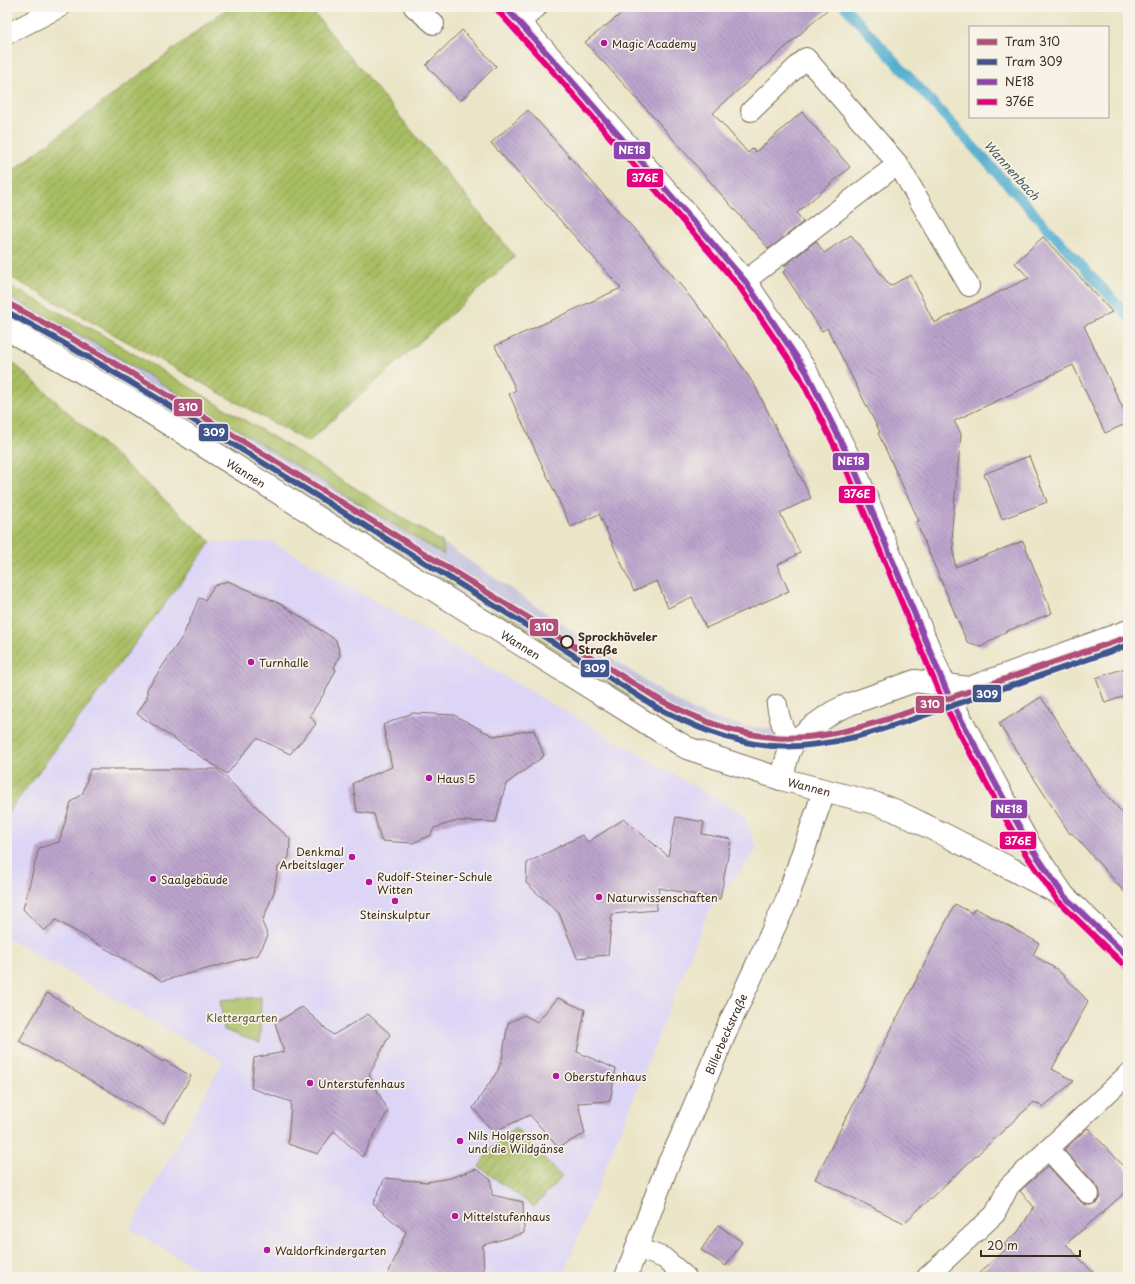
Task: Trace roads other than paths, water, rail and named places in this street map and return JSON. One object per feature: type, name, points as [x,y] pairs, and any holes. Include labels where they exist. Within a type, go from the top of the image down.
[{"type":"street","points":[[505,7],[563,71],[745,281],[806,371],[854,468],[950,699],[1000,792],[1030,846],[1064,896],[1128,957]]},
{"type":"street","name":"Wannen","points":[[7,329],[135,404],[687,748],[781,779],[874,803],[894,810],[1064,896]]},
{"type":"street","points":[[781,779],[789,752],[794,742],[833,712],[850,704],[915,681],[968,688],[1128,631]]},
{"type":"street","name":"Billerbeckstraße","points":[[626,1277],[666,1169],[727,1029],[786,902],[824,790]]},
{"type":"lane","points":[[7,34],[60,7]]},
{"type":"lane","points":[[414,7],[434,24]]},
{"type":"lane","points":[[519,23],[537,7]]},
{"type":"lane","points":[[751,111],[806,58],[898,164],[969,286]]},
{"type":"lane","points":[[745,281],[898,164]]},
{"type":"lane","points":[[777,705],[780,718],[788,738],[794,742]]},
{"type":"lane","points":[[927,1277],[994,1214],[1010,1186],[1128,1074]]},
{"type":"lane","points":[[1048,1149],[1089,1194]]},
{"type":"lane","points":[[637,1248],[664,1258],[686,1277]]},
{"type":"waterway","name":"Wannenbach","points":[[845,7],[1128,316]]},
{"type":"tram line","name":"310","points":[[7,303],[108,359],[660,700],[700,719],[728,729],[757,735],[787,738],[832,734],[891,718],[1128,637]]},
{"type":"tram line","name":"309","points":[[7,312],[74,349],[172,407],[415,556],[656,707],[698,727],[727,737],[772,746],[819,744],[842,740],[887,728],[1128,645]]},
{"type":"place","name":"Magic Academy","points":[[604,43]]},
{"type":"place","name":"Sprockhöveler Straße","points":[[567,642]]},
{"type":"place","name":"Turnhalle","points":[[251,662]]},
{"type":"place","name":"Haus 5","points":[[429,778]]},
{"type":"place","name":"Denkmal Arbeitslager","points":[[352,857]]},
{"type":"place","name":"Saalgebäude","points":[[153,879]]},
{"type":"place","name":"Rudolf-Steiner-Schule Witten","points":[[369,882]]},
{"type":"place","name":"Naturwissenschaften","points":[[599,897]]},
{"type":"place","name":"Steinskulptur","points":[[395,901]]},
{"type":"place","name":"Oberstufenhaus","points":[[556,1076]]},
{"type":"place","name":"Unterstufenhaus","points":[[310,1083]]},
{"type":"place","name":"Nils Holgersson und die Wildgänse","points":[[460,1141]]},
{"type":"place","name":"Mittelstufenhaus","points":[[455,1216]]},
{"type":"place","name":"Waldorfkindergarten","points":[[267,1250]]},
{"type":"park label","name":"Klettergarten","points":[[242,1017]]}]
